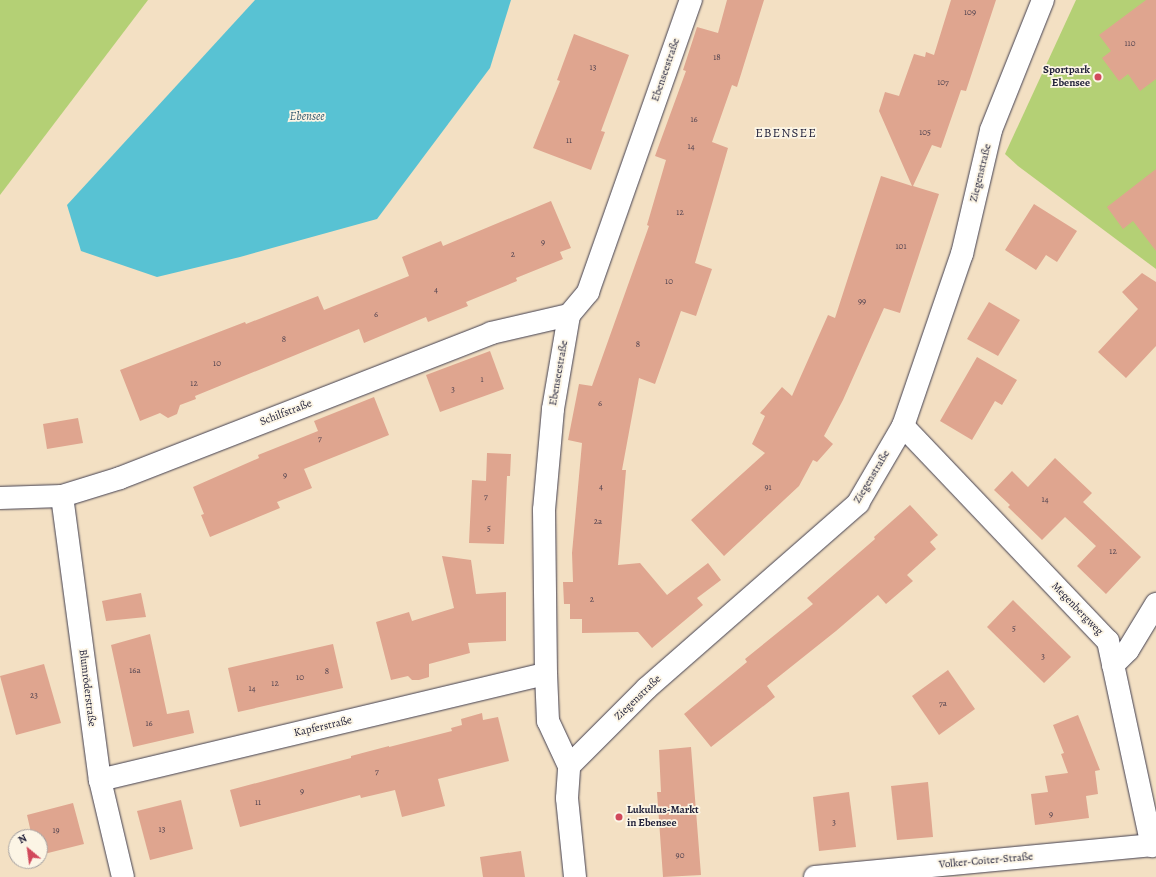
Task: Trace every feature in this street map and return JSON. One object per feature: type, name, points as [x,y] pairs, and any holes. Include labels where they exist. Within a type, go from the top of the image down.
[{"type":"street","name":"Ebenseestraße","points":[[569,766],[548,721],[544,510],[553,409],[569,315],[588,292],[691,0]]},
{"type":"street","name":"Ziegenstraße","points":[[569,766],[647,688],[858,503],[903,426],[962,254],[991,130],[1043,0]]},
{"type":"street","name":"Schilfstraße","points":[[0,498],[62,496],[120,478],[492,333],[569,315]]},
{"type":"street","name":"Megenbergweg","points":[[903,426],[1108,641],[1154,845]]},
{"type":"street","name":"Blumröderstraße","points":[[62,496],[100,780],[123,877]]},
{"type":"street","points":[[1113,665],[1128,650],[1156,604]]},
{"type":"street","name":"Kapferstraße","points":[[100,780],[546,674]]},
{"type":"street","points":[[569,766],[566,798],[575,877]]},
{"type":"street","name":"Volker-Coiter-Straße","points":[[815,877],[1154,845]]},
{"type":"green space","points":[[0,0],[148,0],[0,195]]},
{"type":"green space","name":"Sportpark Ebensee","points":[[1076,0],[1156,0],[1156,269],[1018,166],[1005,154]]},
{"type":"water","name":"Ebensee","points":[[255,0],[511,0],[490,68],[377,219],[240,257],[157,277],[81,251],[67,205]]},
{"type":"building","points":[[727,0],[764,0],[737,87],[732,85],[712,142],[728,148],[695,263],[712,269],[696,316],[681,311],[655,384],[639,378],[622,470],[626,470],[618,565],[640,563],[667,595],[708,563],[721,580],[697,598],[703,605],[652,648],[638,632],[582,633],[582,619],[570,619],[570,604],[564,604],[563,582],[573,582],[572,553],[582,443],[568,440],[579,384],[592,386],[649,226],[647,225],[666,160],[655,156],[686,71],[683,70],[697,27],[718,33]]},
{"type":"building","points":[[951,0],[996,0],[966,91],[961,90],[941,148],[932,145],[913,186],[939,194],[900,313],[884,308],[843,400],[824,436],[833,444],[817,462],[813,460],[799,486],[724,556],[691,520],[765,453],[752,444],[765,416],[760,413],[782,387],[792,396],[828,315],[835,318],[881,176],[912,186],[879,111],[885,92],[899,96],[914,54],[925,57],[926,52],[934,55]]},
{"type":"building","points":[[1146,0],[1156,0],[1156,79],[1140,91],[1128,74],[1119,81],[1102,58],[1111,51],[1099,35]]},
{"type":"building","points":[[574,34],[629,55],[601,131],[605,132],[591,170],[533,148],[560,81],[557,80]]},
{"type":"building","points":[[1156,169],[1156,251],[1133,221],[1123,229],[1107,207]]},
{"type":"building","points":[[551,201],[571,248],[560,252],[563,259],[516,278],[517,281],[466,302],[468,306],[428,322],[426,317],[364,343],[359,329],[195,396],[196,399],[180,405],[177,414],[168,418],[160,413],[140,421],[120,370],[245,322],[246,324],[318,296],[324,310],[409,276],[402,257],[441,241],[443,246]]},
{"type":"building","points":[[1034,204],[1077,231],[1057,262],[1046,255],[1036,270],[1005,250]]},
{"type":"building","points":[[1142,273],[1156,282],[1156,346],[1126,378],[1098,352],[1138,309],[1122,292]]},
{"type":"building","points":[[989,302],[1020,320],[998,356],[967,339]]},
{"type":"building","points":[[490,351],[504,389],[440,412],[426,375]]},
{"type":"building","points":[[977,357],[1017,380],[1002,405],[995,401],[972,440],[940,421]]},
{"type":"building","points":[[374,397],[389,435],[304,469],[312,488],[277,502],[280,508],[210,537],[201,515],[204,514],[193,487],[259,458],[258,455],[318,431],[314,421]]},
{"type":"building","points":[[78,418],[83,443],[47,449],[43,424]]},
{"type":"building","points":[[487,453],[511,454],[510,476],[507,476],[504,544],[469,543],[472,480],[486,481]]},
{"type":"building","points":[[1055,458],[1092,493],[1083,502],[1141,557],[1106,594],[1077,566],[1096,546],[1065,517],[1042,540],[1008,507],[1010,505],[994,490],[1012,471],[1028,487]]},
{"type":"building","points":[[910,505],[938,535],[930,542],[936,549],[907,575],[913,581],[886,604],[878,595],[836,631],[767,686],[775,697],[711,747],[684,714],[747,662],[745,659],[813,604],[807,598],[875,539],[874,537]]},
{"type":"building","points":[[442,556],[471,560],[476,594],[506,592],[506,641],[468,643],[470,653],[429,664],[429,677],[419,680],[412,680],[408,676],[391,680],[376,622],[409,612],[412,621],[454,608]]},
{"type":"building","points":[[141,593],[146,617],[106,621],[102,601]]},
{"type":"building","points":[[1013,600],[1071,657],[1044,683],[987,627]]},
{"type":"building","points":[[150,634],[167,714],[189,710],[194,733],[133,747],[111,645]]},
{"type":"building","points":[[333,644],[343,688],[238,712],[228,668]]},
{"type":"building","points":[[44,664],[61,723],[16,735],[0,676]]},
{"type":"building","points":[[948,670],[975,709],[939,735],[912,696]]},
{"type":"building","points":[[482,713],[483,720],[498,717],[509,761],[438,779],[445,806],[402,817],[395,790],[361,798],[360,795],[240,827],[230,790],[351,758],[351,756],[452,731],[451,728],[462,725],[461,719]]},
{"type":"building","points":[[1078,715],[1100,770],[1095,771],[1098,794],[1086,796],[1089,818],[1035,825],[1031,794],[1048,792],[1045,776],[1068,773],[1061,754],[1064,753],[1053,725]]},
{"type":"building","points":[[691,747],[701,875],[663,877],[657,792],[661,792],[659,750]]},
{"type":"building","points":[[928,782],[933,837],[897,840],[891,786]]},
{"type":"building","points":[[849,792],[856,847],[819,851],[813,797]]},
{"type":"building","points":[[181,800],[193,849],[150,860],[137,811]]},
{"type":"building","points":[[73,803],[84,844],[48,853],[48,829],[30,829],[27,815]]},
{"type":"building","points":[[521,851],[525,877],[483,877],[480,857]]},
{"type":"place","name":"Sportpark Ebensee","points":[[1098,77]]},
{"type":"place","name":"Lukullus-Markt in Ebensee","points":[[619,817]]},
{"type":"district","name":"EBENSEE","points":[[786,133]]}]
